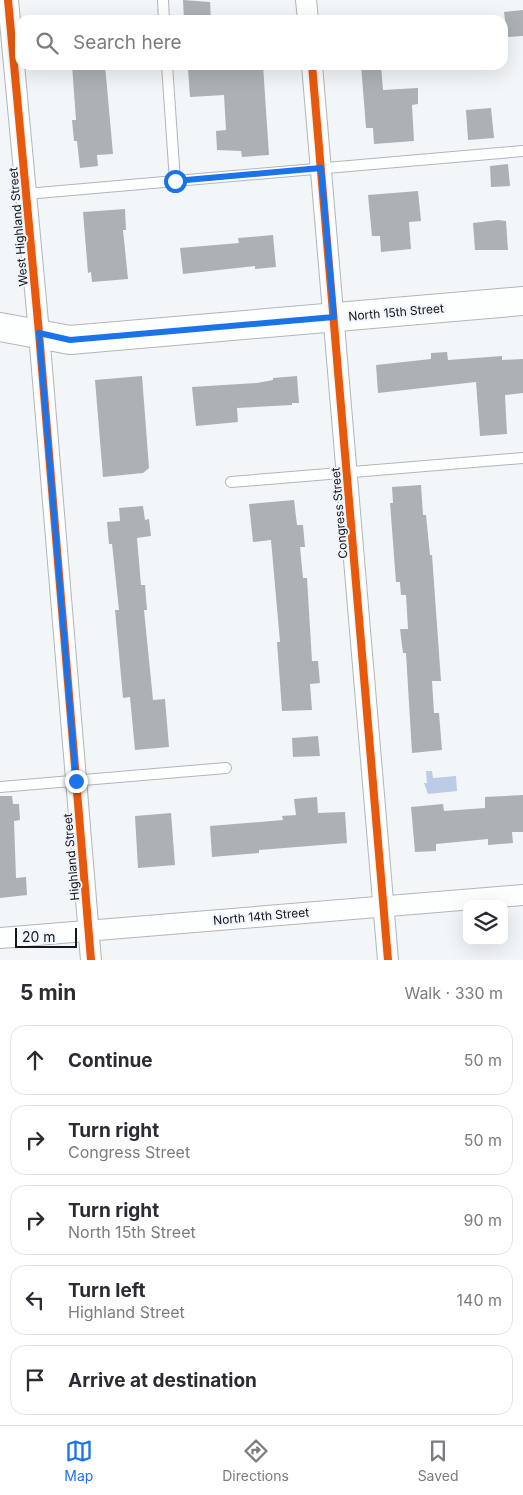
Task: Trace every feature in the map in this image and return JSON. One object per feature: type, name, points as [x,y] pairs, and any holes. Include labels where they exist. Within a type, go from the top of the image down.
[{"type":"main road","name":"North 15th Street","points":[[0,327],[70,340],[523,301]]},
{"type":"street","name":"West Highland Street","points":[[8,0],[39,333]]},
{"type":"street","points":[[306,0],[308,15]]},
{"type":"street","name":"Congress Street","points":[[312,70],[388,960]]},
{"type":"street","name":"Highland Street","points":[[39,333],[91,960]]},
{"type":"street","name":"North 14th Street","points":[[0,938],[523,895]]},
{"type":"lane","points":[[163,0],[164,15]]},
{"type":"lane","points":[[168,70],[175,181]]},
{"type":"lane","points":[[26,194],[523,151]]},
{"type":"lane","points":[[231,482],[523,458]]},
{"type":"lane","points":[[0,787],[226,768]]},
{"type":"water","points":[[426,771],[432,771],[433,778],[456,776],[457,791],[428,794],[424,783],[427,783]]},
{"type":"building","points":[[183,0],[210,2],[211,15],[184,15]]},
{"type":"building","points":[[523,10],[523,36],[508,37],[508,15],[504,15],[504,12]]},
{"type":"building","points":[[72,70],[105,70],[113,154],[97,155],[98,166],[80,168],[72,120],[76,120]]},
{"type":"building","points":[[188,70],[263,70],[269,155],[242,157],[241,151],[217,150],[216,131],[226,130],[224,95],[190,97]]},
{"type":"building","points":[[361,70],[381,70],[383,90],[418,88],[418,104],[412,105],[414,141],[374,144],[373,128],[366,128]]},
{"type":"building","points":[[491,108],[494,138],[468,140],[466,110]]},
{"type":"building","points":[[508,164],[510,186],[491,187],[490,166]]},
{"type":"building","points":[[418,191],[421,221],[409,222],[411,249],[381,252],[380,236],[372,236],[368,195]]},
{"type":"building","points":[[125,209],[126,230],[123,230],[128,279],[92,282],[91,272],[88,273],[83,212]]},
{"type":"building","points":[[506,221],[508,250],[475,250],[473,223]]},
{"type":"building","points":[[273,235],[276,267],[255,269],[255,266],[183,274],[180,248],[239,243],[238,238]]},
{"type":"building","points":[[447,352],[448,360],[502,356],[502,360],[523,359],[523,393],[505,395],[507,434],[480,436],[476,382],[378,393],[376,365],[431,359],[431,353]]},
{"type":"building","points":[[142,376],[149,468],[143,473],[103,477],[95,380]]},
{"type":"building","points":[[297,376],[299,403],[237,408],[238,422],[196,426],[192,387],[257,383],[273,380],[273,378]]},
{"type":"building","points":[[421,485],[423,515],[426,515],[430,555],[432,555],[441,681],[432,681],[434,713],[439,713],[442,750],[412,753],[406,653],[403,653],[400,629],[408,629],[406,595],[401,595],[400,582],[396,582],[390,503],[393,503],[392,487]]},
{"type":"building","points":[[294,500],[297,525],[303,525],[305,547],[300,547],[303,578],[307,578],[312,661],[318,661],[320,683],[310,684],[312,710],[282,711],[277,642],[280,642],[271,540],[253,542],[249,504]]},
{"type":"building","points":[[143,506],[145,520],[149,519],[151,536],[137,538],[141,585],[145,585],[147,610],[144,610],[153,700],[165,699],[169,747],[135,750],[130,697],[123,698],[115,610],[119,610],[112,544],[109,544],[107,522],[120,521],[119,508]]},
{"type":"building","points":[[318,736],[320,756],[293,757],[292,738]]},
{"type":"building","points":[[523,795],[523,832],[512,832],[513,843],[488,845],[488,839],[436,844],[436,851],[415,852],[411,807],[443,804],[444,811],[485,808],[485,797]]},
{"type":"building","points":[[0,796],[12,796],[13,804],[19,804],[20,820],[14,821],[16,878],[26,877],[27,895],[0,898]]},
{"type":"building","points":[[317,797],[318,813],[345,812],[347,843],[259,850],[259,853],[212,857],[210,826],[283,820],[282,816],[296,815],[294,799]]},
{"type":"building","points":[[171,813],[175,865],[138,868],[135,816]]},
{"type":"cycle path","points":[[8,0],[39,333],[91,960]]},
{"type":"cycle path","points":[[312,70],[388,960]]},
{"type":"route","points":[[76,781],[39,333],[70,340],[334,317],[321,168],[175,181]]}]
